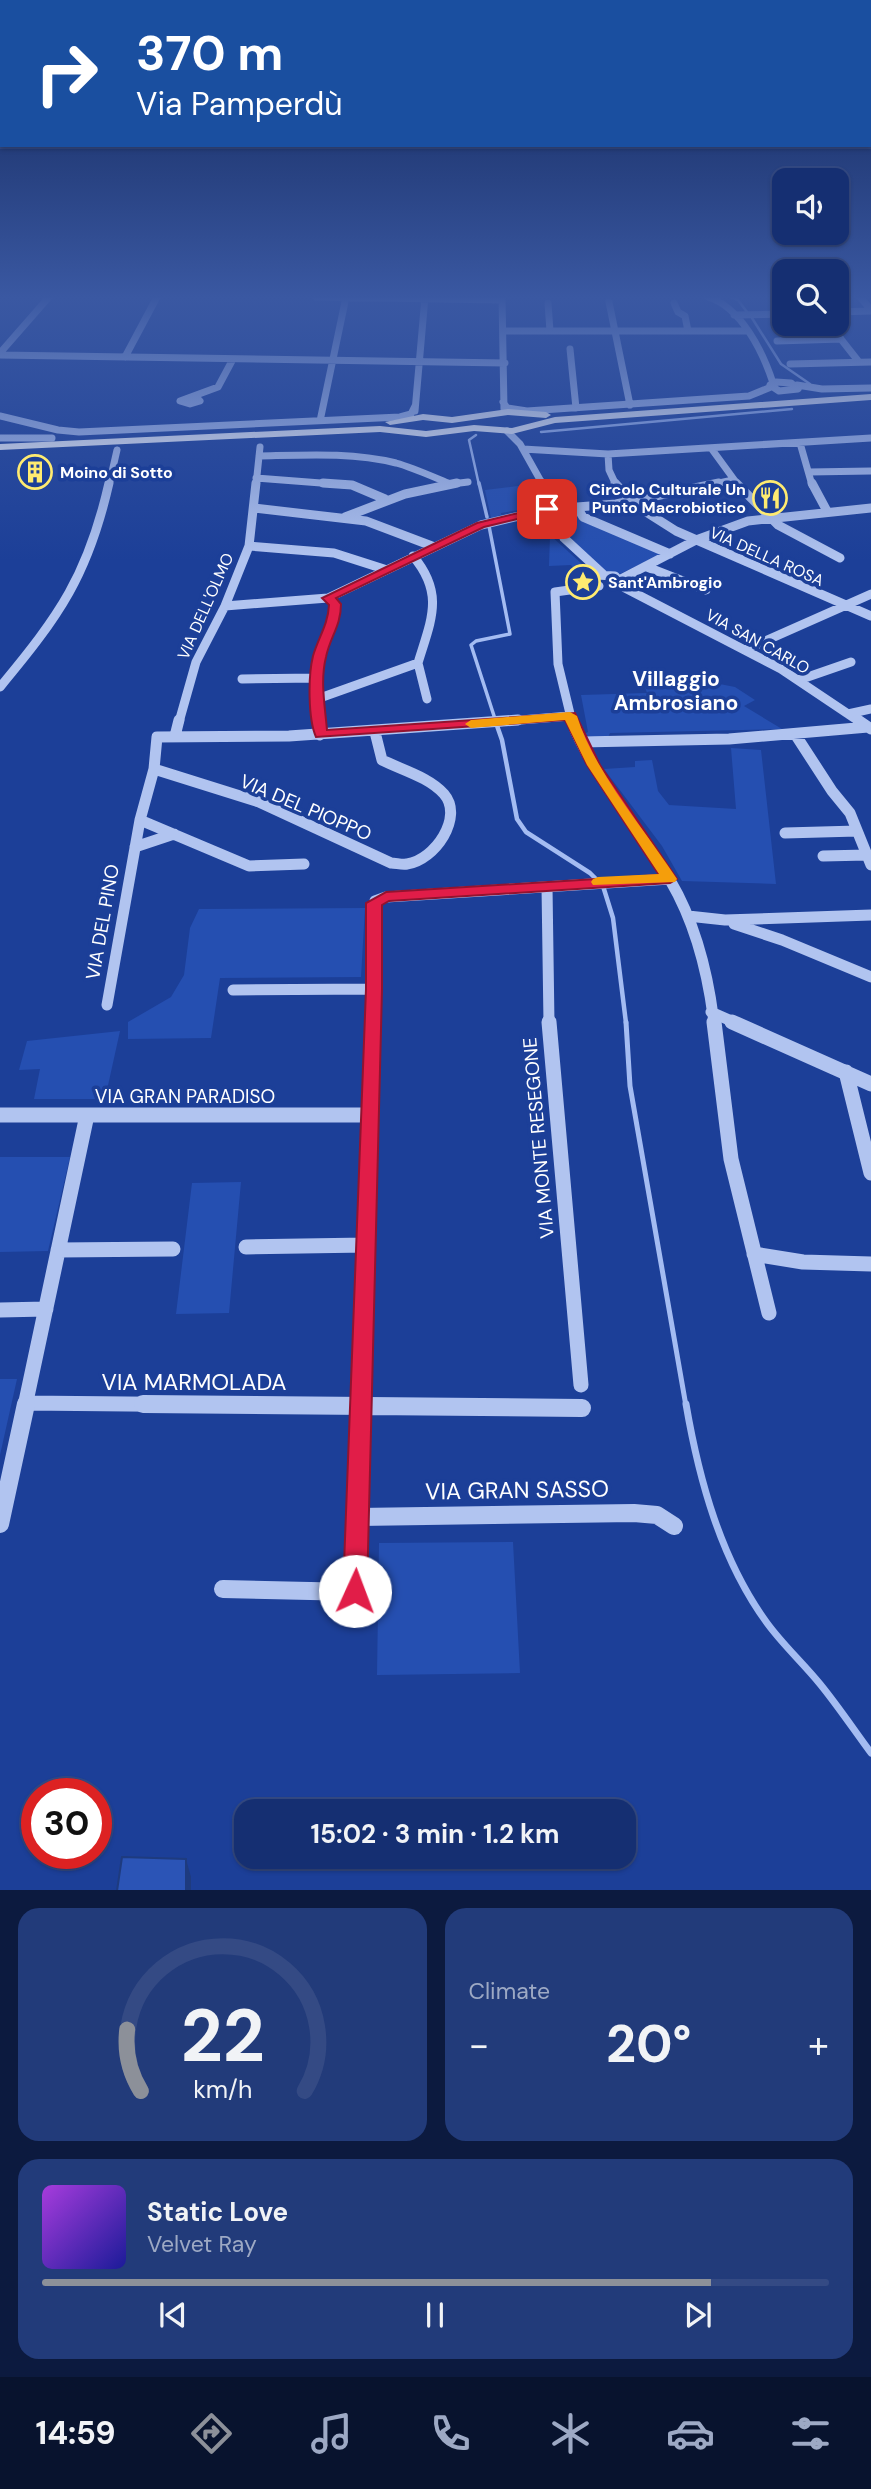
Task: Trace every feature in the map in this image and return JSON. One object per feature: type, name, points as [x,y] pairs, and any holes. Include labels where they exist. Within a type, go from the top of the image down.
[{"type":"main road","points":[[0,446],[380,429],[410,424],[428,417],[452,420],[514,413],[544,416],[871,392]]},
{"type":"main road","points":[[0,440],[410,424],[430,433],[474,428],[507,431],[558,419],[871,392]]},
{"type":"main road","points":[[514,413],[530,418],[525,428]]},
{"type":"street","points":[[185,427],[193,401],[219,385]]},
{"type":"street","points":[[320,421],[328,385]]},
{"type":"street","points":[[410,424],[415,415],[418,385]]},
{"type":"street","points":[[504,385],[503,409],[514,413]]},
{"type":"street","points":[[574,385],[576,408]]},
{"type":"street","points":[[626,385],[630,405]]},
{"type":"street","points":[[503,402],[507,408],[518,411],[630,405],[749,396],[772,385]]},
{"type":"street","points":[[801,385],[871,392]]},
{"type":"street","points":[[1,416],[69,432],[404,417],[411,414],[415,406]]},
{"type":"street","points":[[522,447],[525,428]]},
{"type":"street","points":[[507,431],[522,447],[542,481],[564,538],[596,579]]},
{"type":"street","points":[[522,447],[608,454],[871,438]]},
{"type":"street","points":[[0,687],[35,646],[69,596],[93,546],[117,450],[134,440]]},
{"type":"street","points":[[91,442],[109,444],[117,450]]},
{"type":"street","points":[[800,443],[808,472],[827,511]]},
{"type":"street","points":[[711,448],[733,480],[770,517],[788,532],[840,558]]},
{"type":"street","name":"VIA DELL'OLMO","points":[[175,736],[196,662],[225,606],[249,545],[259,452],[380,460],[399,464],[448,483]]},
{"type":"street","name":"VIA DELLA ROSA","points":[[608,454],[606,466],[611,476],[631,501],[656,520],[871,616]]},
{"type":"street","points":[[808,472],[871,471]]},
{"type":"street","points":[[256,478],[349,485],[386,499]]},
{"type":"street","points":[[670,554],[583,517],[577,508],[631,501],[733,480]]},
{"type":"street","points":[[345,517],[386,499],[448,483],[468,482]]},
{"type":"street","points":[[254,508],[345,517],[377,524],[432,546]]},
{"type":"street","points":[[225,606],[328,598],[432,546],[500,519],[553,508]]},
{"type":"street","points":[[769,1312],[727,1137],[711,1012],[699,948],[688,916],[670,879],[581,742],[570,716],[559,668],[555,592],[596,579],[618,583],[696,540],[736,525],[770,517],[871,508]]},
{"type":"street","points":[[249,545],[329,552],[358,558],[384,569]]},
{"type":"street","points":[[413,555],[430,577],[435,610],[418,663],[427,699]]},
{"type":"street","points":[[647,567],[706,590]]},
{"type":"street","name":"VIA SAN CARLO","points":[[618,583],[799,680],[869,728]]},
{"type":"street","points":[[746,650],[871,594]]},
{"type":"street","points":[[320,735],[316,678],[320,654],[335,620],[335,604],[328,598]]},
{"type":"street","points":[[799,680],[850,662]]},
{"type":"street","points":[[317,699],[418,663]]},
{"type":"street","points":[[242,679],[316,678]]},
{"type":"street","points":[[848,714],[871,709]]},
{"type":"street","points":[[174,834],[135,847],[154,769],[157,737],[320,735],[570,716]]},
{"type":"street","points":[[581,742],[729,739],[869,728]]},
{"type":"street","name":"VIA DEL PIOPPO","points":[[154,769],[259,802],[391,863],[403,865],[424,855],[443,838],[452,820],[452,808],[432,784],[382,760],[375,732]]},
{"type":"street","points":[[795,734],[832,791],[850,813],[869,860],[823,856]]},
{"type":"street","points":[[140,820],[250,866],[304,864]]},
{"type":"street","points":[[785,833],[857,831]]},
{"type":"street","name":"VIA DEL PINO","points":[[107,1005],[135,847]]},
{"type":"street","points":[[223,1589],[355,1591],[374,989],[374,906],[378,899],[607,881],[670,879]]},
{"type":"street","name":"VIA MONTE RESEGONE","points":[[547,887],[545,972],[550,1049],[581,1385]]},
{"type":"street","points":[[688,916],[725,920],[871,915]]},
{"type":"street","points":[[782,919],[782,940]]},
{"type":"street","points":[[725,920],[871,977]]},
{"type":"street","points":[[233,990],[374,989]]},
{"type":"street","points":[[711,1012],[871,1084]]},
{"type":"street","points":[[846,1072],[871,1173]]},
{"type":"street","name":"VIA GRAN PARADISO","points":[[0,1115],[370,1115]]},
{"type":"street","points":[[0,1524],[87,1115]]},
{"type":"street","points":[[246,1247],[366,1245]]},
{"type":"street","points":[[58,1250],[173,1249]]},
{"type":"street","points":[[754,1254],[803,1262],[871,1264]]},
{"type":"street","points":[[0,1310],[46,1309]]},
{"type":"street","name":"VIA MARMOLADA","points":[[26,1404],[362,1406]]},
{"type":"street","points":[[362,1406],[582,1408]]},
{"type":"street","name":"VIA GRAN SASSO","points":[[358,1517],[634,1513],[657,1515],[674,1526]]},
{"type":"shaded area","points":[[526,485],[536,507],[501,513],[491,518],[485,490]]},
{"type":"shaded area","points":[[573,508],[578,516],[663,553],[620,574],[601,570],[568,537],[559,509]]},
{"type":"shaded area","points":[[550,535],[593,574],[587,578],[587,585],[573,588],[570,585],[575,584],[574,580],[582,578],[571,565],[549,566]]},
{"type":"shaded area","points":[[694,679],[735,687],[755,700],[744,706],[782,729],[610,733],[607,739],[582,735],[588,732],[581,695],[647,693],[643,681]]},
{"type":"shaded area","points":[[731,748],[761,750],[776,884],[682,881],[662,846],[604,769],[635,767],[635,761],[652,760],[658,791],[669,805],[736,809]]},
{"type":"shaded area","points":[[365,908],[361,977],[220,978],[211,1038],[128,1039],[128,1022],[171,997],[184,975],[190,928],[199,909]]},
{"type":"shaded area","points":[[120,1031],[105,1099],[34,1099],[40,1069],[19,1070],[27,1041]]},
{"type":"shaded area","points":[[0,1157],[70,1157],[48,1251],[0,1252]]},
{"type":"shaded area","points":[[241,1182],[229,1313],[176,1314],[192,1183]]},
{"type":"shaded area","points":[[0,1379],[17,1379],[0,1455]]},
{"type":"shaded area","points":[[513,1542],[520,1673],[377,1675],[379,1543]]},
{"type":"building","points":[[122,1857],[186,1859],[186,1890],[117,1890]]},
{"type":"waterway","points":[[541,432],[792,409]]},
{"type":"waterway","points":[[476,435],[469,440],[479,485]]},
{"type":"waterway","points":[[479,483],[487,517]]},
{"type":"waterway","points":[[489,526],[510,634],[476,641],[471,645],[496,722]]},
{"type":"waterway","points":[[495,720],[502,740],[517,819],[526,832],[590,873],[603,886],[613,918],[626,1023]]},
{"type":"waterway","points":[[626,1022],[630,1086],[686,1406]]},
{"type":"waterway","points":[[686,1404],[705,1490],[737,1573],[767,1623],[820,1684],[871,1753]]},
{"type":"slow traffic","points":[[471,724],[570,716],[593,765],[670,879],[598,882]]},
{"type":"place","name":"Moino di Sotto","points":[[35,472]]},
{"type":"place","name":"Circolo Culturale Un Punto Macrobiotico","points":[[770,498]]},
{"type":"place","name":"Sant'Ambrogio","points":[[583,582]]},
{"type":"district","name":"Villaggio Ambrosiano","points":[[676,691]]},
{"type":"route","points":[[355,1591],[374,989],[374,903],[386,897],[670,879],[593,765],[570,716],[320,735],[316,678],[320,654],[335,620],[335,604],[328,598],[432,546],[481,525],[547,509]]}]
